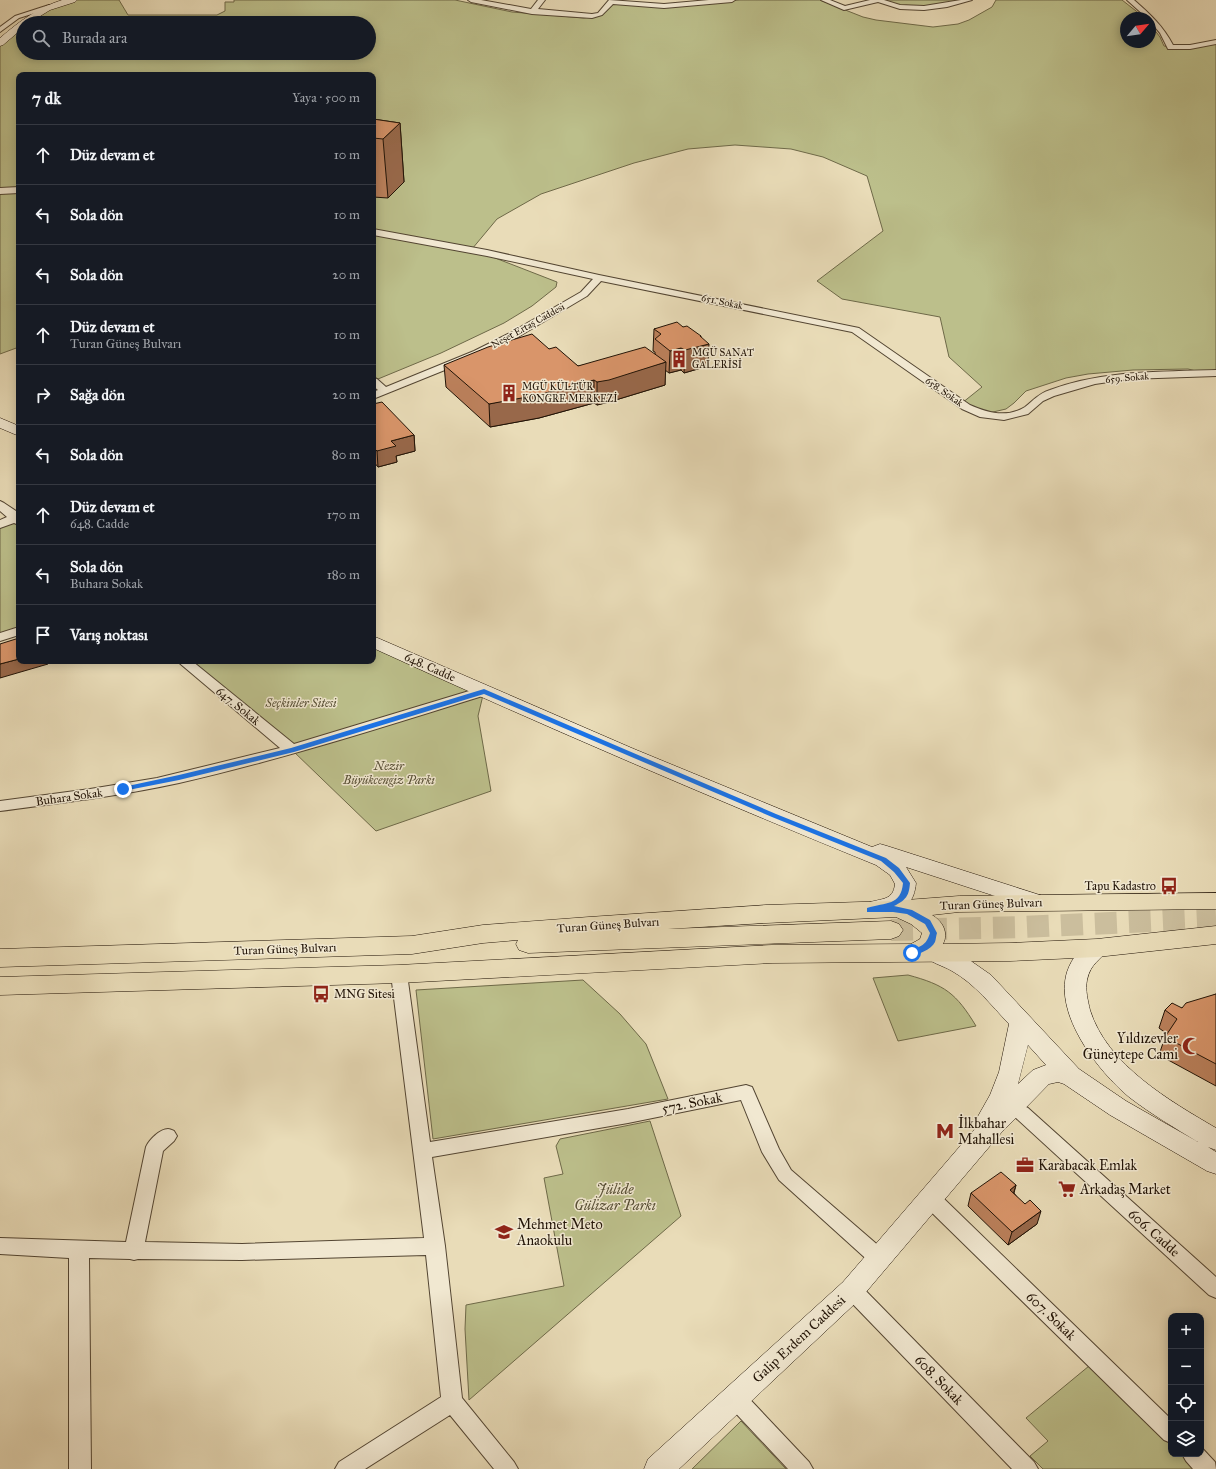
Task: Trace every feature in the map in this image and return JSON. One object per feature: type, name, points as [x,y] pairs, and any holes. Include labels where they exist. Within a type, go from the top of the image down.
[{"type":"main road","points":[[32,16],[49,7],[72,0]]},
{"type":"main road","points":[[0,43],[16,29]]},
{"type":"main road","points":[[0,422],[16,430]]},
{"type":"main road","name":"648. Cadde","points":[[376,642],[484,691],[774,816]]},
{"type":"main road","points":[[774,816],[1038,902]]},
{"type":"main road","points":[[774,816],[883,860],[897,870],[906,883],[906,893],[902,899],[891,905],[870,910]]},
{"type":"main road","name":"Turan Güneş Bulvarı","points":[[0,958],[412,945],[483,934],[766,914],[870,910],[892,920],[959,904],[1216,901]]},
{"type":"main road","points":[[412,945],[572,943],[811,932],[892,920],[909,912],[928,922],[931,927],[933,933],[931,943],[924,948],[923,953]]},
{"type":"main road","points":[[0,986],[399,974],[772,954],[1010,952],[1097,948],[1216,935]]},
{"type":"main road","points":[[1182,938],[1216,943]]},
{"type":"main road","points":[[1097,948],[1081,965],[1078,972],[1075,989],[1079,1011],[1094,1039],[1114,1067],[1137,1090],[1169,1112],[1216,1140]]},
{"type":"main road","points":[[923,953],[960,964],[983,981],[1071,1076],[1118,1108],[1216,1164]]},
{"type":"main road","name":"Galip Erdem Caddesi","points":[[1005,1104],[1021,1022]]},
{"type":"main road","name":"Galip Erdem Caddesi","points":[[658,1469],[852,1290],[880,1259],[1005,1104],[1040,1077],[1049,1073],[1058,1073],[1071,1076]]},
{"type":"street","points":[[471,0],[532,12],[597,15],[613,1],[664,6],[732,0]]},
{"type":"street","points":[[532,12],[542,0]]},
{"type":"street","points":[[824,0],[844,8],[878,0],[907,7],[940,7],[969,0]]},
{"type":"street","points":[[937,0],[940,7]]},
{"type":"street","points":[[1130,0],[1164,32],[1171,47],[1190,47],[1216,42]]},
{"type":"street","points":[[23,16],[49,7]]},
{"type":"street","points":[[0,30],[16,19]]},
{"type":"street","points":[[0,190],[16,190]]},
{"type":"street","name":"651. Sokak","points":[[376,233],[487,253],[599,278],[855,330]]},
{"type":"street","name":"Neşet Ertaş Caddesi","points":[[376,395],[449,366],[514,335],[574,300],[592,287],[599,278]]},
{"type":"street","name":"658. Sokak","points":[[855,330],[966,407],[979,413],[1004,417],[1029,409],[1041,398]]},
{"type":"street","name":"659. Sokak","points":[[1041,398],[1080,384],[1102,380],[1147,376],[1216,373]]},
{"type":"street","points":[[376,384],[385,391]]},
{"type":"street","points":[[0,506],[16,518]]},
{"type":"street","points":[[0,524],[16,520]]},
{"type":"street","points":[[0,637],[16,632]]},
{"type":"street","name":"647. Sokak","points":[[188,664],[292,750]]},
{"type":"street","name":"Buhara Sokak","points":[[0,806],[123,789],[179,778],[292,750],[484,691]]},
{"type":"street","points":[[399,974],[435,1246],[452,1402],[507,1469]]},
{"type":"street","name":"572. Sokak","points":[[422,1151],[628,1116],[746,1092],[771,1152],[785,1175],[880,1259]]},
{"type":"street","name":"606. Cadde","points":[[1005,1104],[1022,1113],[1216,1289]]},
{"type":"street","points":[[134,1252],[155,1147],[168,1136]]},
{"type":"street","name":"607. Sokak","points":[[930,1198],[1168,1429]]},
{"type":"street","points":[[0,1246],[134,1252],[242,1252],[435,1246]]},
{"type":"street","points":[[79,1250],[80,1469]]},
{"type":"street","name":"608. Sokak","points":[[852,1290],[1027,1469]]},
{"type":"street","points":[[735,1398],[802,1469]]},
{"type":"street","points":[[346,1469],[452,1402]]},
{"type":"street","points":[[1196,1457],[1208,1469]]},
{"type":"green space","points":[[74,0],[119,0],[128,15],[217,15],[225,11],[225,2],[234,2],[234,0],[455,0],[512,12],[584,18],[595,16],[609,3],[675,6],[740,0],[820,0],[863,17],[933,27],[958,24],[969,20],[992,7],[996,0],[1122,0],[1137,12],[1120,12],[1120,48],[1156,48],[1156,32],[1164,46],[1177,48],[1216,40],[1216,376],[1188,369],[1133,370],[1088,374],[1066,378],[1026,391],[1006,409],[993,412],[987,412],[962,403],[982,387],[949,357],[940,317],[842,299],[817,281],[883,231],[867,176],[823,157],[791,149],[735,145],[688,149],[634,163],[541,194],[497,219],[472,249],[557,282],[556,287],[532,306],[504,323],[441,353],[378,379],[376,378],[376,72],[16,72],[16,348],[0,354],[0,44],[16,32],[16,60],[376,60],[376,16],[39,16],[50,8]]},
{"type":"green space","points":[[878,0],[969,0],[940,7],[899,6]]},
{"type":"green space","points":[[16,518],[16,632],[0,637],[0,524]]},
{"type":"green space","points":[[376,642],[484,691],[478,716],[491,791],[376,831],[292,750],[188,664],[376,664]]},
{"type":"green space","points":[[908,975],[941,987],[948,992],[962,1006],[976,1026],[898,1041],[873,978]]},
{"type":"green space","points":[[583,980],[620,1014],[646,1044],[668,1099],[433,1139],[416,990]]},
{"type":"green space","name":"Jülide Gülizar Parkı","points":[[650,1121],[681,1216],[469,1400],[465,1329],[466,1305],[564,1286],[544,1178],[563,1174],[556,1146],[560,1139]]},
{"type":"green space","points":[[1089,1366],[1168,1441],[1168,1457],[1184,1457],[1197,1469],[1043,1469],[1030,1456],[1048,1441],[1026,1418]]},
{"type":"green space","points":[[741,1421],[786,1469],[692,1469]]},
{"type":"building","points":[[376,119],[400,123],[383,139],[376,138]]},
{"type":"building","points":[[677,322],[683,327],[687,326],[709,344],[685,350],[681,348],[670,351],[655,339],[661,334],[654,329]]},
{"type":"building","points":[[532,334],[549,349],[556,347],[578,366],[645,347],[666,362],[609,380],[597,382],[594,380],[538,395],[489,404],[444,365],[488,347]]},
{"type":"building","points":[[382,402],[414,435],[391,441],[396,446],[377,451],[376,403]]},
{"type":"building","points":[[16,639],[16,660],[0,664],[0,644]]},
{"type":"building","points":[[1216,994],[1216,1064],[1165,1037],[1177,1019],[1165,1010],[1172,1003],[1182,1008],[1186,1003]]},
{"type":"building","points":[[1001,1172],[1016,1185],[1010,1190],[1025,1204],[1030,1200],[1041,1211],[1012,1232],[971,1193]]},
{"type":"tunnel","points":[[891,930],[1024,927],[1216,918]]},
{"type":"place","name":"MGÜ SANAT GALERİSİ","points":[[679,359]]},
{"type":"place","name":"MGÜ KÜLTÜR KONGRE MERKEZİ","points":[[509,393]]},
{"type":"place","name":"Tapu Kadastro","points":[[1169,886]]},
{"type":"place","name":"MNG Sitesi","points":[[321,994]]},
{"type":"place","name":"Yıldızevler Güneytepe Cami","points":[[1191,1046]]},
{"type":"place","name":"İlkbahar Mahallesi","points":[[945,1131]]},
{"type":"place","name":"Karabacak Emlak","points":[[1025,1165]]},
{"type":"place","name":"Arkadaş Market","points":[[1067,1189]]},
{"type":"place","name":"Mehmet Meto Anaokulu","points":[[504,1232]]},
{"type":"route","points":[[123,789],[179,778],[292,750],[484,691],[774,816],[883,860],[897,870],[906,883],[906,893],[902,899],[891,905],[870,910],[893,909],[909,912],[928,922],[933,933],[931,943],[928,946],[912,953]]},
{"type":"park label","name":"Seçkinler Sitesi","points":[[301,703]]},
{"type":"park label","name":"Nezir Büyükcengiz Parkı","points":[[389,773]]}]
